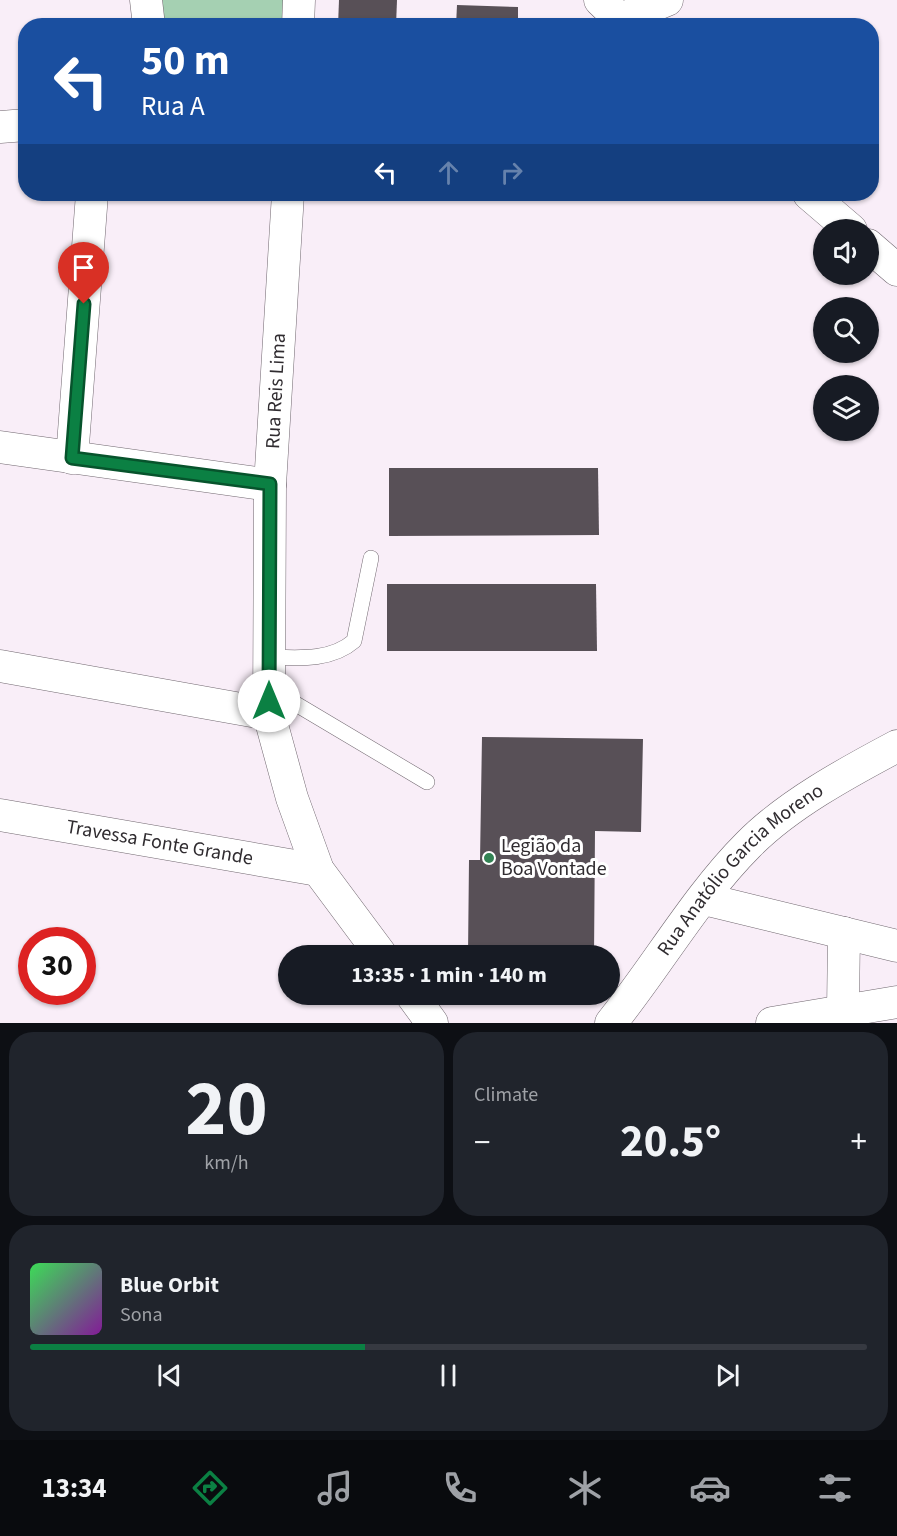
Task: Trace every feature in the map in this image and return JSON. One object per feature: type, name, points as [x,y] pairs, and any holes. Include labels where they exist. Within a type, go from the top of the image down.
[{"type":"street","points":[[146,0],[148,18]]},
{"type":"street","points":[[298,18],[299,0]]},
{"type":"street","points":[[616,15],[667,0]]},
{"type":"street","points":[[0,127],[18,126]]},
{"type":"street","points":[[72,458],[91,201]]},
{"type":"street","name":"Rua Reis Lima","points":[[288,201],[270,484],[269,701],[292,798],[318,870],[374,945]]},
{"type":"street","points":[[817,201],[837,219]]},
{"type":"street","points":[[879,254],[897,270]]},
{"type":"street","points":[[0,447],[270,484]]},
{"type":"street","points":[[0,666],[269,701]]},
{"type":"street","name":"Rua Anatólio Garcia Moreno","points":[[611,1023],[704,899],[749,844],[794,809],[897,746]]},
{"type":"street","name":"Travessa Fonte Grande","points":[[0,815],[318,870]]},
{"type":"street","points":[[704,899],[897,946]]},
{"type":"street","points":[[843,1011],[844,933]]},
{"type":"street","points":[[772,1023],[897,1002]]},
{"type":"street","points":[[419,1005],[432,1023]]},
{"type":"lane","points":[[270,657],[321,657],[347,647],[354,641],[370,558]]},
{"type":"lane","points":[[269,701],[428,782]]},
{"type":"green space","points":[[148,0],[291,0],[291,18],[148,18]]},
{"type":"building","points":[[339,0],[397,0],[396,18],[338,18]]},
{"type":"building","points":[[457,5],[518,7],[518,18],[456,18]]},
{"type":"building","points":[[389,468],[598,468],[599,535],[389,536]]},
{"type":"building","points":[[387,584],[596,584],[597,651],[387,651]]},
{"type":"building","points":[[482,737],[643,739],[641,832],[595,831],[594,945],[468,945],[469,860],[480,860]]},
{"type":"place","name":"Legião da Boa Vontade","points":[[489,858]]},
{"type":"route","points":[[84,304],[72,458],[270,484],[269,701]]}]
